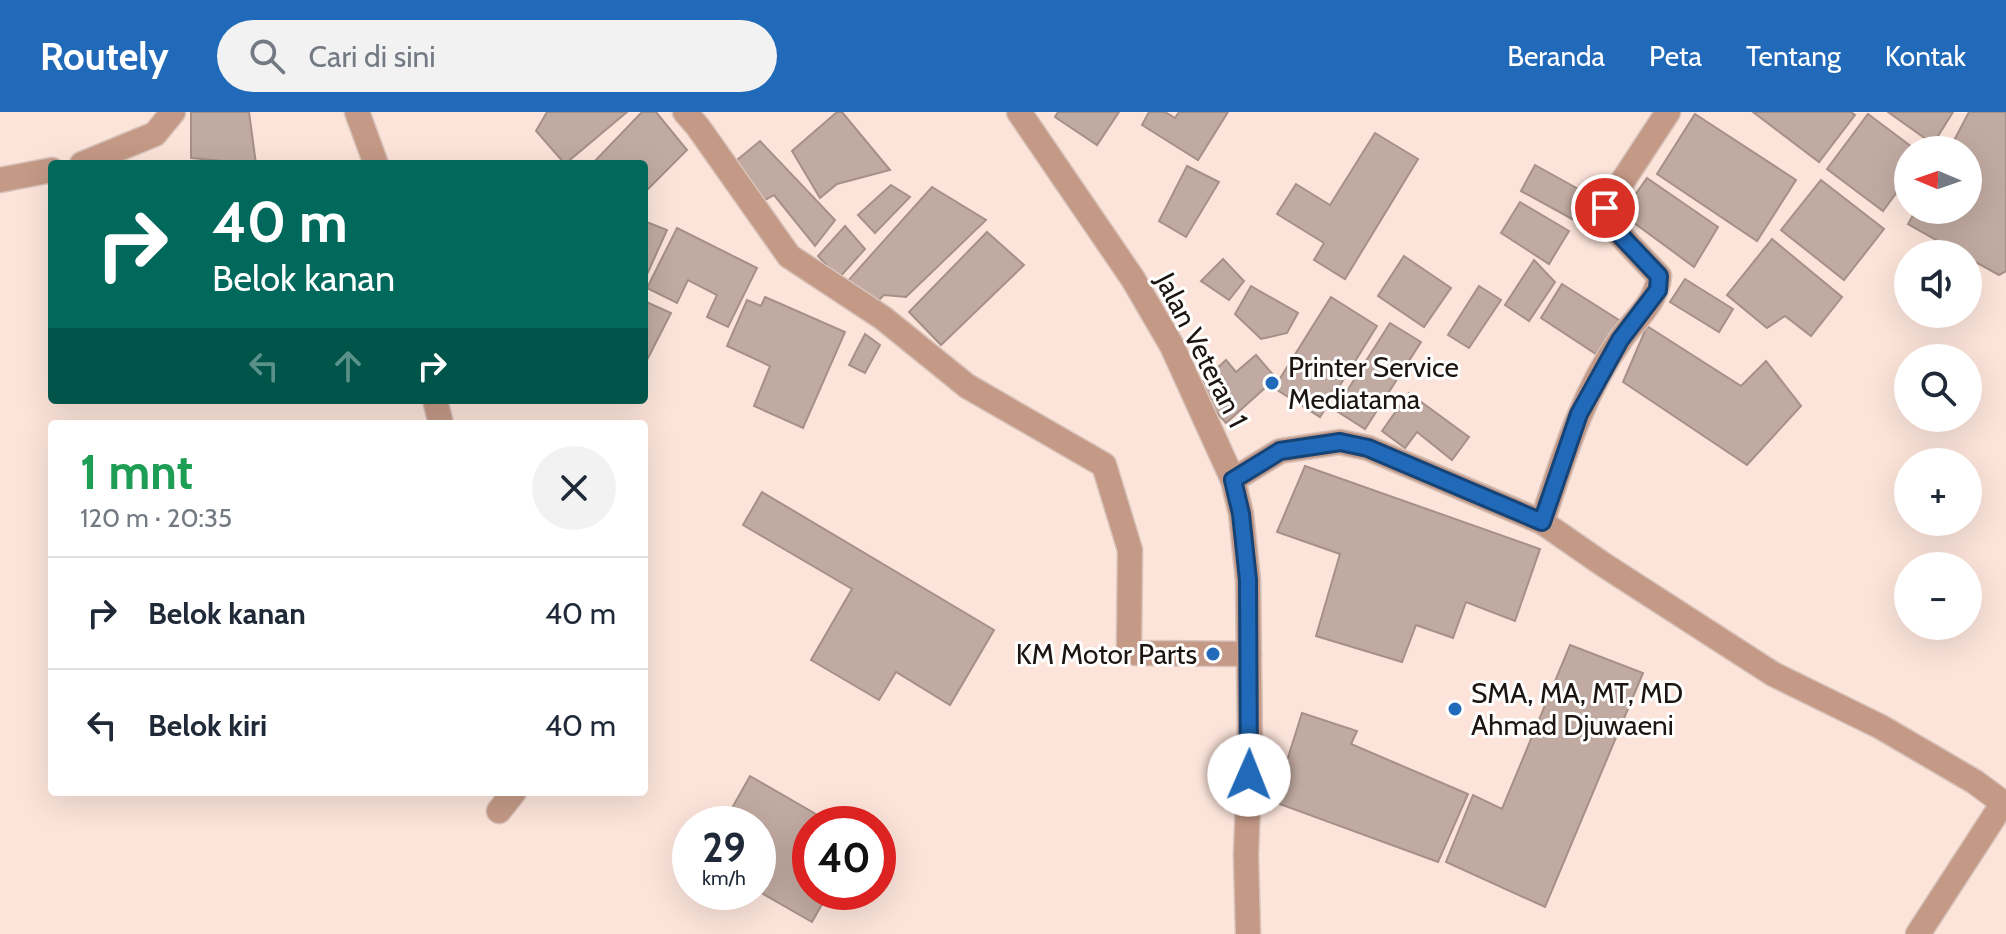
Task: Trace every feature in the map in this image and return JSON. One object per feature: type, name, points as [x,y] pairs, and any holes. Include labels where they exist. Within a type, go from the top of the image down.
[{"type":"street","points":[[92,160],[155,134],[173,112]]},
{"type":"street","points":[[357,112],[375,160]]},
{"type":"street","points":[[685,112],[789,256],[883,318],[967,386],[1104,465],[1130,550],[1129,645],[1135,653],[1249,654]]},
{"type":"street","name":"Jalan Veteran 1","points":[[1019,112],[1133,279],[1172,346],[1233,480],[1241,514],[1248,580],[1248,934]]},
{"type":"street","points":[[1542,522],[1579,414],[1620,340],[1658,290],[1659,276],[1605,219],[1605,208],[1668,112]]},
{"type":"street","points":[[0,180],[48,171]]},
{"type":"street","points":[[1233,480],[1280,451],[1340,442],[1368,448],[1542,522],[1773,674],[1881,727],[1975,782],[2005,804],[1918,934]]},
{"type":"building","points":[[191,112],[249,112],[255,160],[191,158]]},
{"type":"building","points":[[547,112],[627,112],[570,160],[561,160],[536,131]]},
{"type":"building","points":[[642,112],[656,112],[687,150],[648,189],[648,160],[596,160]]},
{"type":"building","points":[[837,112],[842,112],[890,170],[837,184],[820,198],[792,151]]},
{"type":"building","points":[[1058,112],[1119,112],[1097,145],[1055,117]]},
{"type":"building","points":[[1149,112],[1165,112],[1175,118],[1179,112],[1228,112],[1198,160],[1142,125]]},
{"type":"building","points":[[1753,112],[1851,112],[1855,115],[1819,162]]},
{"type":"building","points":[[1888,112],[1953,112],[1938,136],[1922,136]]},
{"type":"building","points":[[1969,112],[2006,112],[2006,271],[1999,275],[1982,266],[1982,240],[1936,240],[1908,224],[1982,224],[1982,136],[1956,136]]},
{"type":"building","points":[[1695,114],[1796,180],[1757,241],[1657,174]]},
{"type":"building","points":[[1868,114],[1897,136],[1894,136],[1894,196],[1883,211],[1827,169]]},
{"type":"building","points":[[1375,133],[1418,159],[1345,279],[1314,260],[1324,243],[1277,214],[1296,184],[1330,205]]},
{"type":"building","points":[[760,141],[835,220],[815,246],[774,195],[758,204],[731,165]]},
{"type":"building","points":[[1535,165],[1587,194],[1574,220],[1521,191]]},
{"type":"building","points":[[1187,166],[1219,182],[1186,237],[1159,221]]},
{"type":"building","points":[[1647,178],[1718,227],[1694,267],[1622,214]]},
{"type":"building","points":[[1821,180],[1884,229],[1844,280],[1781,230]]},
{"type":"building","points":[[891,185],[910,197],[875,233],[858,215]]},
{"type":"building","points":[[932,187],[986,220],[906,297],[884,295],[874,305],[846,283]]},
{"type":"building","points":[[1520,202],[1569,231],[1549,264],[1501,233]]},
{"type":"building","points":[[648,223],[667,230],[648,272]]},
{"type":"building","points":[[845,226],[865,249],[839,278],[818,256]]},
{"type":"building","points":[[677,228],[757,268],[728,327],[707,317],[717,295],[688,280],[677,303],[648,286]]},
{"type":"building","points":[[987,232],[1024,265],[941,345],[909,312]]},
{"type":"building","points":[[1772,239],[1842,297],[1811,336],[1785,316],[1767,328],[1727,295]]},
{"type":"building","points":[[1404,256],[1451,288],[1424,327],[1378,296]]},
{"type":"building","points":[[1223,259],[1244,281],[1229,300],[1201,281]]},
{"type":"building","points":[[1534,260],[1555,282],[1529,321],[1505,305]]},
{"type":"building","points":[[1685,279],[1733,309],[1719,332],[1670,302]]},
{"type":"building","points":[[1562,284],[1619,320],[1596,354],[1541,318]]},
{"type":"building","points":[[1251,286],[1298,313],[1287,333],[1261,339],[1235,314]]},
{"type":"building","points":[[1479,286],[1501,300],[1469,348],[1448,335]]},
{"type":"building","points":[[765,297],[845,332],[803,428],[754,406],[770,366],[727,346],[747,300],[761,306]]},
{"type":"building","points":[[1331,297],[1377,326],[1320,417],[1274,388]]},
{"type":"building","points":[[648,303],[671,313],[648,358]]},
{"type":"building","points":[[1390,323],[1421,342],[1365,429],[1335,410]]},
{"type":"building","points":[[1647,326],[1741,386],[1766,361],[1801,406],[1747,465],[1623,382]]},
{"type":"building","points":[[865,334],[880,345],[865,373],[849,365]]},
{"type":"building","points":[[1256,355],[1276,378],[1226,423],[1195,388],[1226,360],[1236,372]]},
{"type":"building","points":[[1409,393],[1469,437],[1452,460],[1417,432],[1405,448],[1382,431]]},
{"type":"building","points":[[1305,466],[1540,549],[1515,621],[1466,602],[1453,638],[1416,625],[1402,662],[1316,636],[1340,554],[1277,532]]},
{"type":"building","points":[[762,492],[994,630],[950,705],[896,672],[879,700],[811,660],[852,589],[743,525]]},
{"type":"building","points":[[1570,645],[1643,673],[1545,907],[1446,862],[1473,795],[1502,809]]},
{"type":"building","points":[[1302,713],[1357,731],[1351,744],[1468,794],[1438,862],[1274,802]]},
{"type":"building","points":[[750,776],[802,806],[792,806],[792,910],[819,910],[812,922],[776,901],[776,806],[733,806]]},
{"type":"place","name":"Printer Service Mediatama","points":[[1272,383]]},
{"type":"place","name":"KM Motor Parts","points":[[1213,654]]},
{"type":"place","name":"SMA, MA, MT, MD Ahmad Djuwaeni","points":[[1455,709]]},
{"type":"route","points":[[1249,775],[1248,580],[1241,514],[1233,480],[1280,451],[1340,442],[1368,448],[1542,522],[1579,414],[1620,340],[1658,290],[1659,276],[1605,219],[1605,208]]}]
